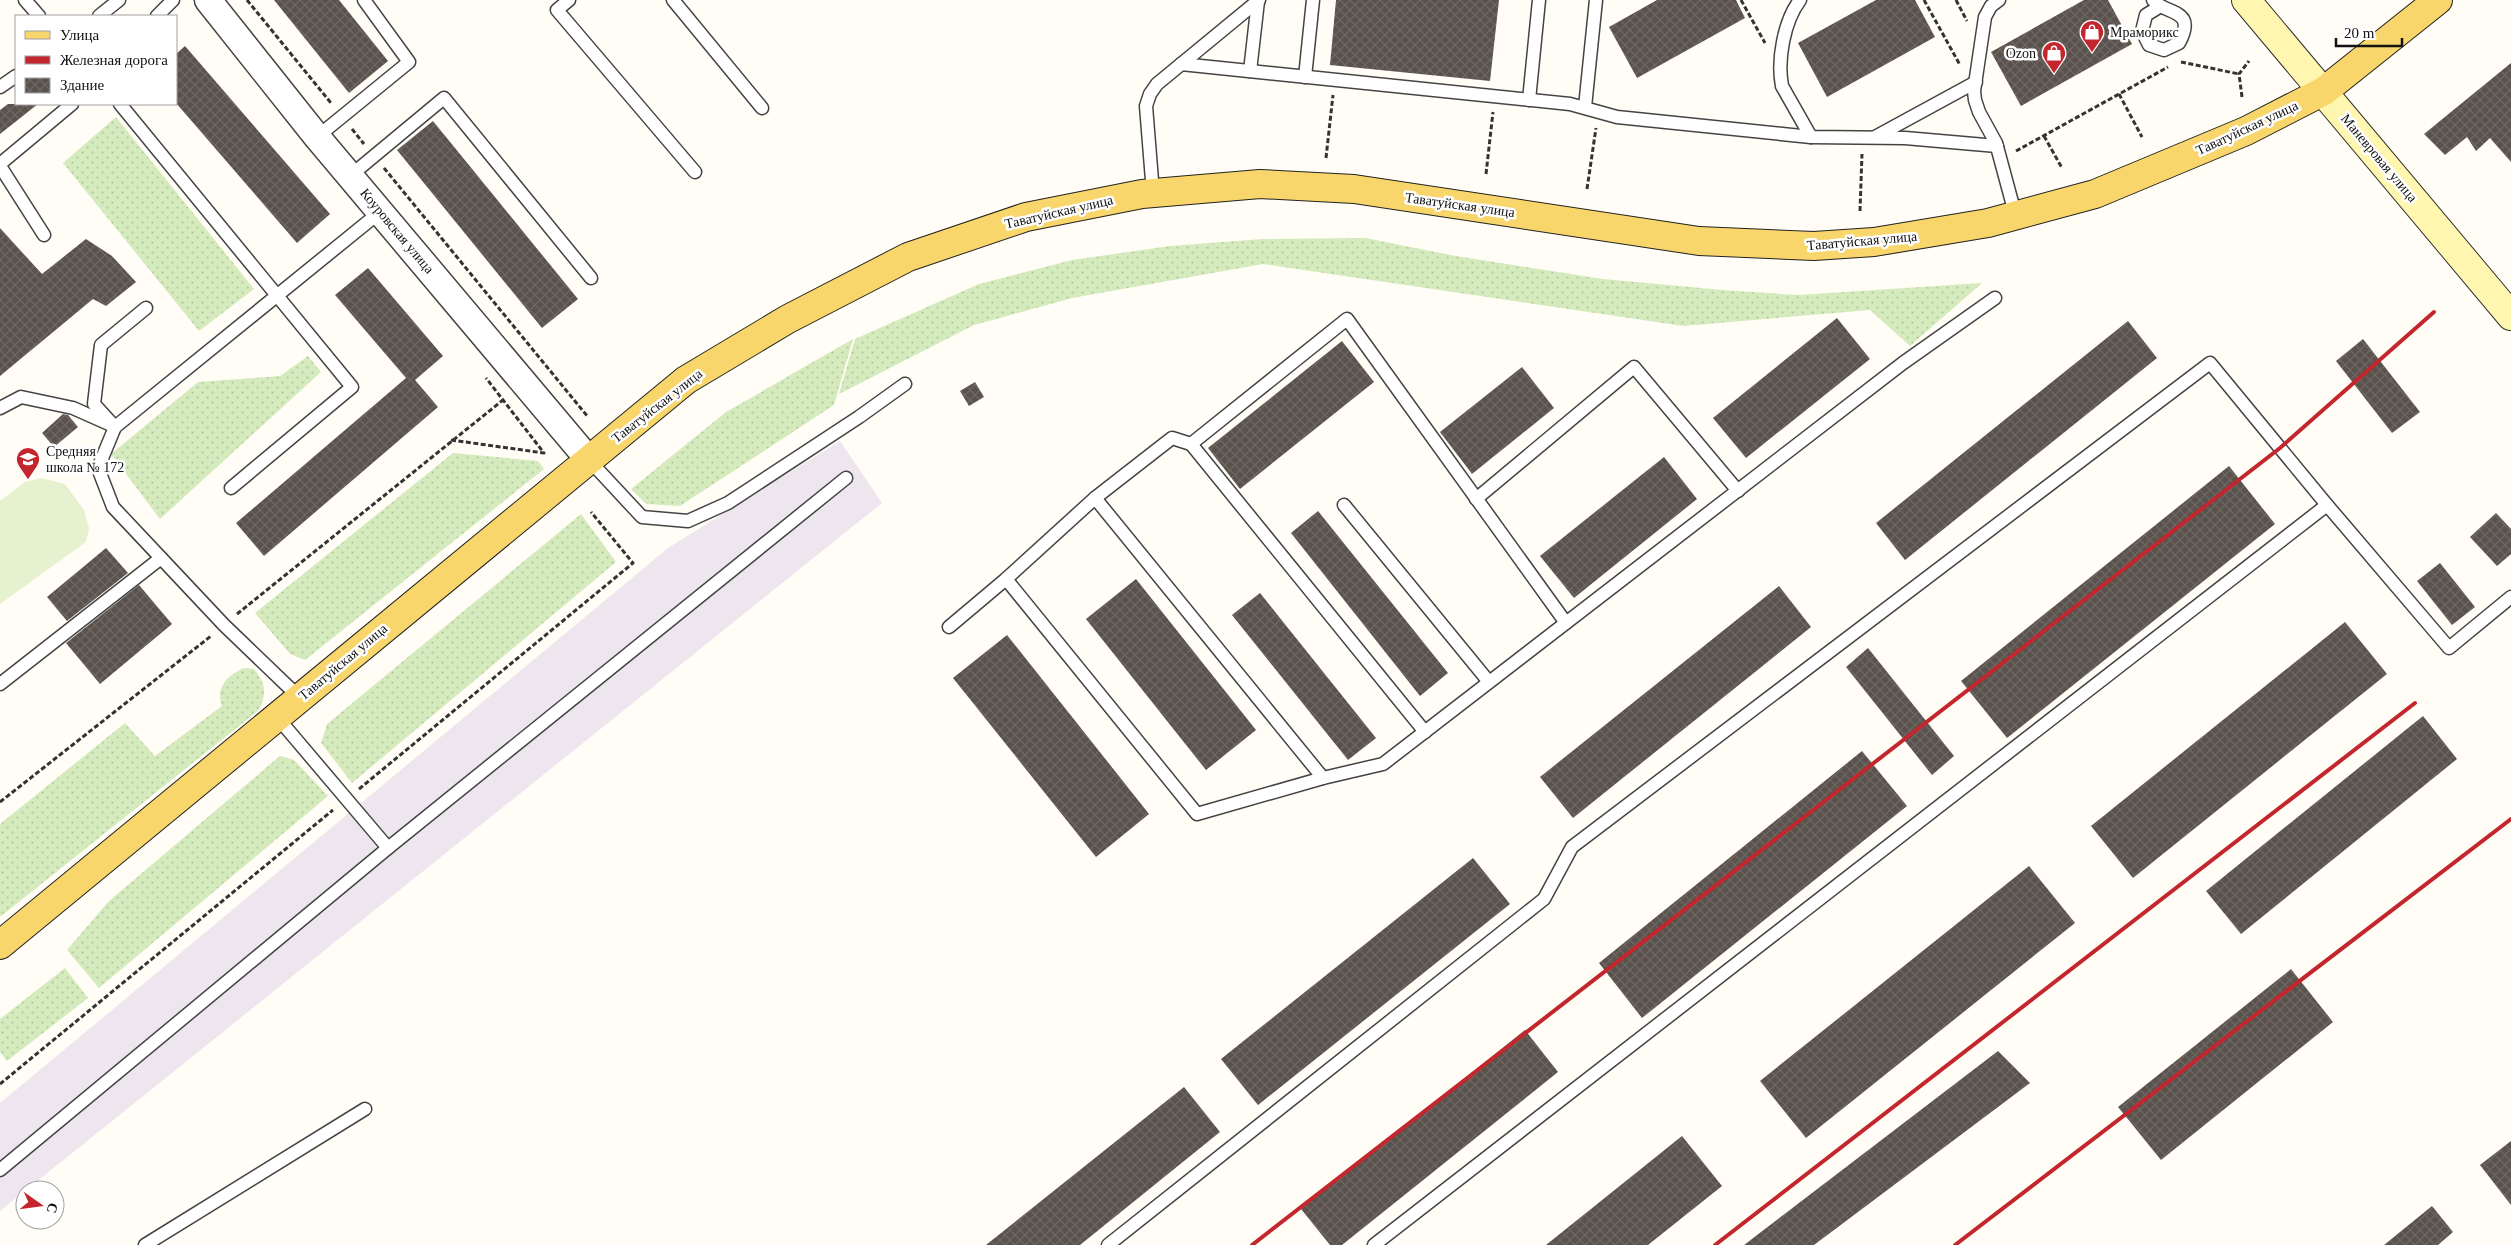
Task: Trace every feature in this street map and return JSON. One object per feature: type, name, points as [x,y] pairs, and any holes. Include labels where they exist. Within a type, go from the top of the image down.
[{"type":"main road","name":"Маневровая улица","points":[[2246,0],[2511,316]]},
{"type":"main road","name":"Таватуйская улица","points":[[0,945],[686,380],[788,319],[908,257],[1026,217],[1153,193],[1260,184],[1354,189],[1699,241],[1814,246],[1932,234],[2016,216],[2095,194],[2246,130],[2324,91],[2438,0]]},
{"type":"street","name":"Коуровская улица","points":[[208,0],[317,137],[590,460]]},
{"type":"lane","points":[[26,0],[38,15]]},
{"type":"lane","points":[[100,15],[120,0]]},
{"type":"lane","points":[[158,15],[173,0]]},
{"type":"lane","points":[[317,137],[409,62],[364,0]]},
{"type":"lane","points":[[569,0],[557,10],[695,172]]},
{"type":"lane","points":[[673,0],[762,108]]},
{"type":"lane","points":[[1250,71],[1258,0]]},
{"type":"lane","points":[[1153,193],[1147,100],[1157,84],[1258,0]]},
{"type":"lane","points":[[1305,77],[1313,0]]},
{"type":"lane","points":[[1529,100],[1539,0]]},
{"type":"lane","points":[[1585,107],[1596,0]]},
{"type":"lane","points":[[1800,0],[1790,19],[1781,72],[1782,86],[1810,137]]},
{"type":"lane","points":[[2000,0],[1991,6],[1985,17],[1973,83],[1977,106],[1996,146],[2016,216]]},
{"type":"lane","points":[[1181,64],[1529,100],[1585,107],[1617,117],[1810,137],[1868,138],[1996,146]]},
{"type":"lane","points":[[0,87],[15,77]]},
{"type":"lane","points":[[1868,138],[1973,83]]},
{"type":"lane","points":[[350,176],[444,98],[591,278]]},
{"type":"lane","points":[[44,235],[0,165],[71,105]]},
{"type":"lane","points":[[121,105],[352,387],[231,488]]},
{"type":"lane","points":[[300,698],[224,625],[113,507],[98,468],[115,427],[380,212]]},
{"type":"lane","points":[[1006,580],[1196,814],[1323,778],[1383,764],[1903,363],[1994,298]]},
{"type":"lane","points":[[115,427],[94,404],[101,345],[146,308]]},
{"type":"lane","points":[[1191,444],[1347,319],[1566,623]]},
{"type":"lane","points":[[1108,1245],[1544,899],[1572,847],[2210,364],[2326,505],[2449,648],[2511,596]]},
{"type":"lane","points":[[1476,498],[1634,367],[1738,490]]},
{"type":"lane","points":[[590,460],[642,518],[688,521],[728,504],[859,417],[905,384]]},
{"type":"lane","points":[[0,408],[21,397],[73,408],[115,427]]},
{"type":"lane","points":[[949,627],[1006,580],[1095,498],[1172,438],[1191,444],[1425,732]]},
{"type":"lane","points":[[0,1170],[388,848],[846,478]]},
{"type":"lane","points":[[1095,498],[1323,778]]},
{"type":"lane","points":[[1344,505],[1489,682]]},
{"type":"lane","points":[[1374,1245],[2326,505]]},
{"type":"lane","points":[[0,684],[161,558]]},
{"type":"lane","points":[[277,717],[388,848]]},
{"type":"lane","points":[[145,1245],[365,1108]]},
{"type":"path","points":[[247,0],[588,417]]},
{"type":"path","points":[[1741,0],[1781,72]]},
{"type":"path","points":[[1924,0],[1973,83]]},
{"type":"path","points":[[2000,160],[2175,64],[2186,62],[2239,74]]},
{"type":"path","points":[[2242,97],[2239,74],[2248,62]]},
{"type":"path","points":[[1326,158],[1334,80]]},
{"type":"path","points":[[2119,94],[2142,137]]},
{"type":"path","points":[[1486,174],[1494,96]]},
{"type":"path","points":[[1587,189],[1598,112]]},
{"type":"path","points":[[2044,136],[2062,168]]},
{"type":"path","points":[[1860,211],[1868,138]]},
{"type":"path","points":[[0,802],[224,625],[451,440],[503,400],[544,453],[451,440]]},
{"type":"shaded area","points":[[840,441],[882,503],[39,1180],[15,1180],[15,1199],[0,1211],[0,1103],[668,548]]},
{"type":"green space","points":[[116,117],[254,289],[199,331],[63,163]]},
{"type":"green space","points":[[1365,238],[1456,256],[1603,279],[1722,290],[1799,295],[1982,283],[1910,346],[1870,310],[1683,326],[1263,264],[1072,298],[974,325],[839,394],[855,339],[979,284],[1072,260],[1170,246],[1263,239]]},
{"type":"green space","points":[[853,339],[834,405],[680,506],[646,504],[631,489],[726,412]]},
{"type":"green space","points":[[308,356],[321,372],[160,519],[111,454],[198,382],[280,376]]},
{"type":"green space","points":[[453,453],[538,461],[544,469],[305,660],[290,654],[255,613]]},
{"type":"green space","name":"Средняя школа № 172","points":[[41,478],[65,484],[84,510],[89,528],[86,542],[0,604],[0,501],[25,482]]},
{"type":"green space","points":[[581,514],[616,562],[352,783],[321,743],[327,724]]},
{"type":"green space","points":[[244,668],[254,669],[263,684],[264,693],[259,710],[0,917],[0,824],[125,723],[155,756],[222,706],[220,693],[224,682]]},
{"type":"green space","points":[[280,756],[294,760],[328,796],[99,988],[67,950],[109,901]]},
{"type":"green space","points":[[65,968],[88,998],[7,1061],[0,1052],[0,1019]]},
{"type":"building","points":[[274,0],[339,0],[388,61],[349,93]]},
{"type":"building","points":[[1336,0],[1499,0],[1490,81],[1330,65]]},
{"type":"building","points":[[1657,0],[1736,0],[1745,18],[1637,78],[1609,27]]},
{"type":"building","points":[[1876,0],[1915,0],[1935,37],[1827,97],[1798,43]]},
{"type":"building","points":[[2084,0],[2108,0],[2132,44],[2021,106],[1991,52]]},
{"type":"building","points":[[185,46],[330,214],[297,243],[178,105],[178,52]]},
{"type":"building","points":[[2511,63],[2511,162],[2490,138],[2476,151],[2467,137],[2445,155],[2424,134]]},
{"type":"building","points":[[8,104],[37,105],[0,134],[0,110]]},
{"type":"building","points":[[433,121],[578,299],[542,328],[397,150]]},
{"type":"building","points":[[0,228],[42,274],[86,239],[112,256],[136,282],[106,306],[93,299],[0,376]]},
{"type":"building","points":[[368,268],[443,356],[415,380],[438,407],[264,556],[236,523],[406,378],[335,295]]},
{"type":"building","points":[[1837,318],[1870,359],[1746,458],[1713,418]]},
{"type":"building","points":[[2128,321],[2157,358],[1905,560],[1876,523]]},
{"type":"building","points":[[2363,339],[2420,412],[2392,433],[2336,361]]},
{"type":"building","points":[[1342,341],[1374,382],[1240,489],[1208,448]]},
{"type":"building","points":[[1522,367],[1554,408],[1472,474],[1440,432]]},
{"type":"building","points":[[975,382],[984,397],[969,406],[960,391]]},
{"type":"building","points":[[63,414],[68,415],[78,427],[54,447],[42,433]]},
{"type":"building","points":[[1664,457],[1697,499],[1574,598],[1540,556]]},
{"type":"building","points":[[2229,466],[2275,524],[2007,738],[1961,681]]},
{"type":"building","points":[[1318,511],[1448,673],[1420,696],[1291,533]]},
{"type":"building","points":[[2496,513],[2511,529],[2511,554],[2497,566],[2470,537]]},
{"type":"building","points":[[106,548],[128,573],[67,621],[47,597]]},
{"type":"building","points":[[2440,563],[2475,607],[2452,625],[2417,581]]},
{"type":"building","points":[[1136,579],[1256,730],[1206,770],[1086,619]]},
{"type":"building","points":[[139,585],[172,624],[100,684],[66,643]]},
{"type":"building","points":[[1779,586],[1811,627],[1573,818],[1540,777]]},
{"type":"building","points":[[1260,593],[1376,738],[1348,760],[1232,615]]},
{"type":"building","points":[[2345,622],[2387,674],[2133,878],[2091,826]]},
{"type":"building","points":[[1007,635],[1149,814],[1096,857],[953,678]]},
{"type":"building","points":[[1868,648],[1954,756],[1932,775],[1846,667]]},
{"type":"building","points":[[2423,716],[2457,759],[2241,934],[2206,891]]},
{"type":"building","points":[[1862,751],[1907,806],[1642,1018],[1599,963]]},
{"type":"building","points":[[1473,858],[1510,904],[1258,1105],[1221,1059]]},
{"type":"building","points":[[2029,866],[2075,923],[1806,1138],[1760,1081]]},
{"type":"building","points":[[2291,969],[2333,1022],[2161,1160],[2118,1107]]},
{"type":"building","points":[[1525,1030],[1558,1072],[1342,1245],[1330,1245],[1301,1209]]},
{"type":"building","points":[[1998,1051],[2030,1083],[1814,1245],[1744,1245]]},
{"type":"building","points":[[1184,1087],[1220,1132],[1080,1245],[986,1245]]},
{"type":"building","points":[[1682,1136],[1722,1186],[1648,1245],[1546,1245]]},
{"type":"building","points":[[2511,1141],[2511,1205],[2480,1165]]},
{"type":"building","points":[[2432,1206],[2453,1232],[2438,1245],[2384,1245]]},
{"type":"railway","points":[[1252,1245],[2280,448],[2434,312]]},
{"type":"railway","points":[[1715,1245],[2415,703]]},
{"type":"railway","points":[[1955,1245],[2511,819]]},
{"type":"place","name":"Мраморикс","points":[[2092,53]]},
{"type":"place","name":"Ozon","points":[[2054,74]]},
{"type":"place","name":"Средняя школа № 172","points":[[28,480]]}]
